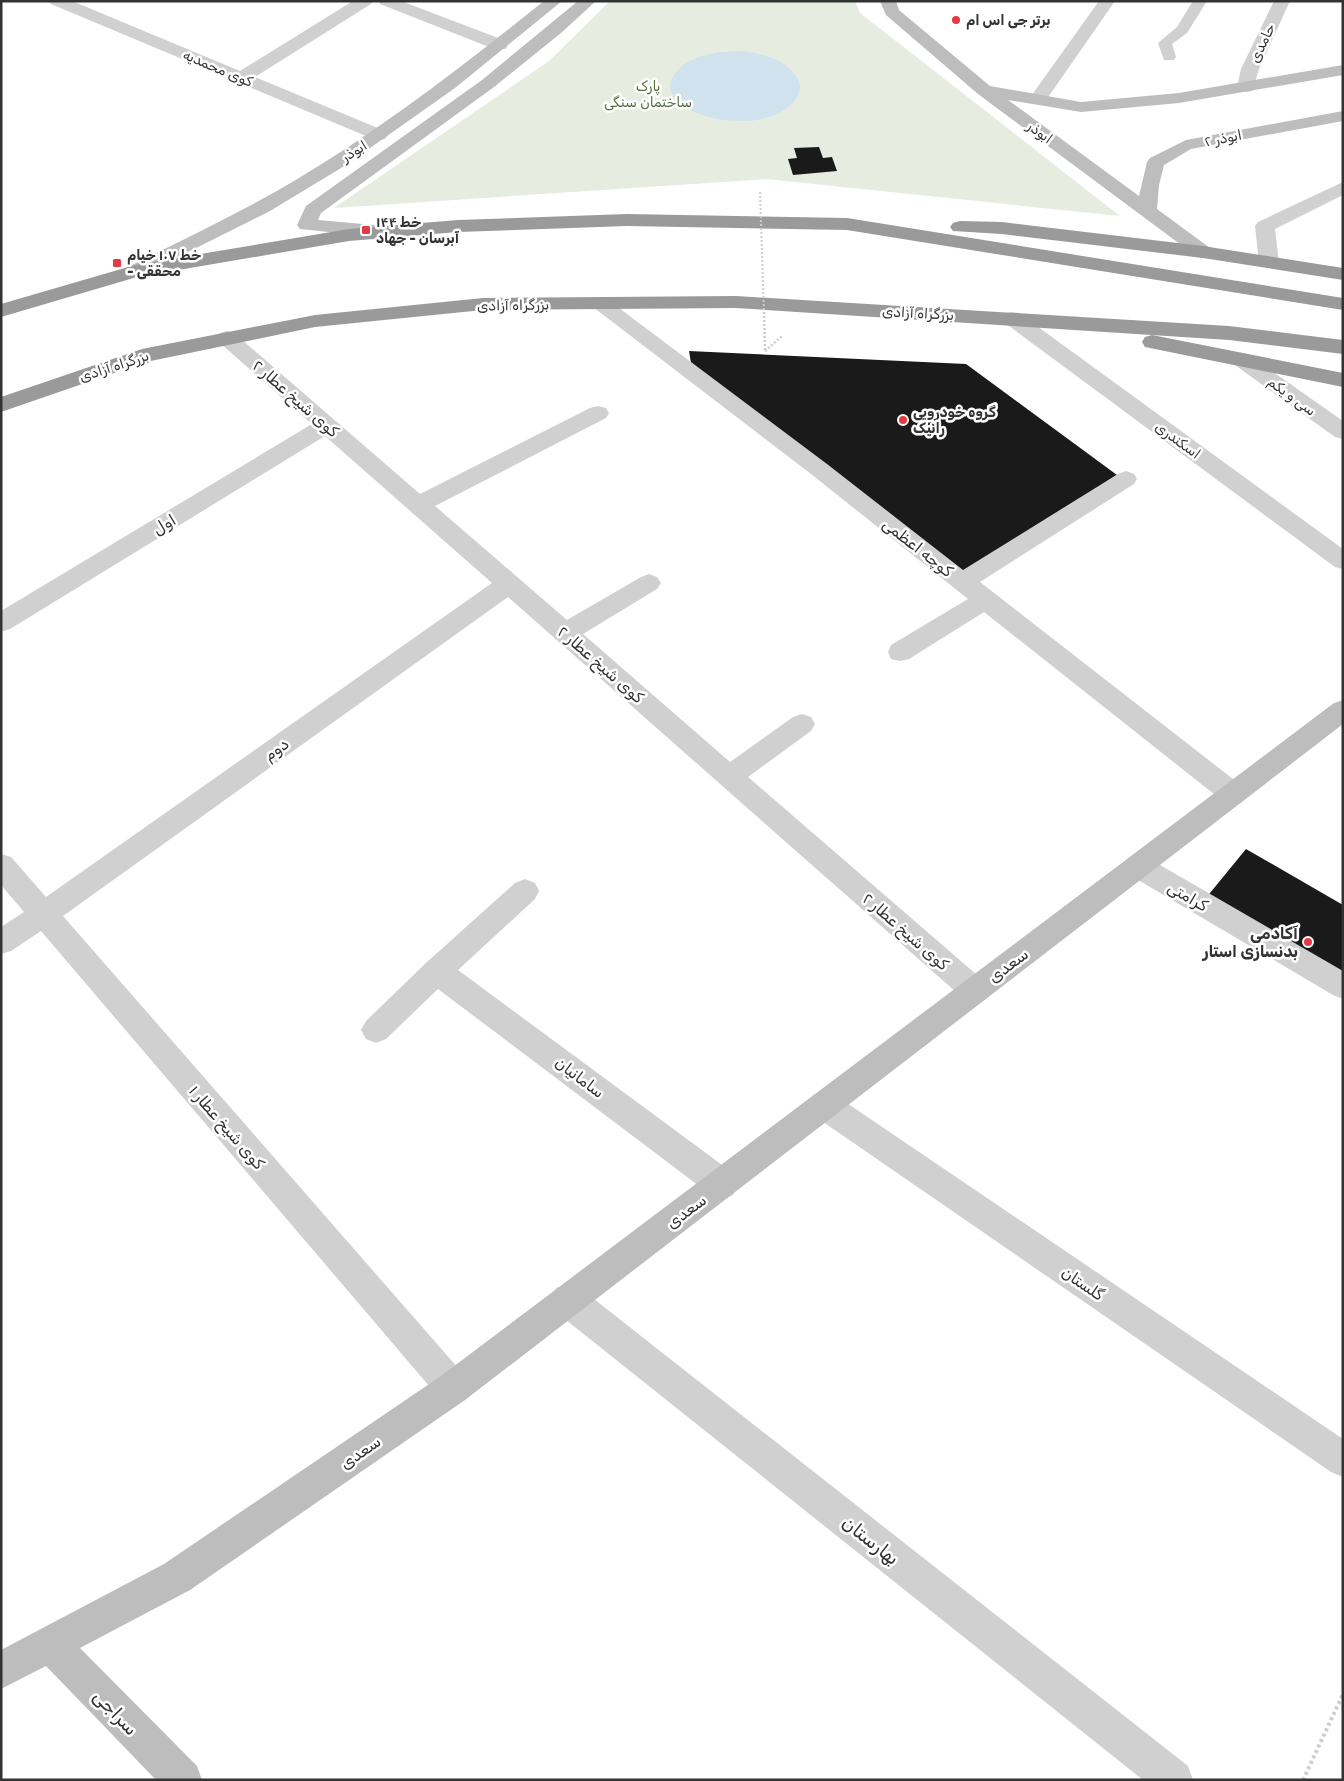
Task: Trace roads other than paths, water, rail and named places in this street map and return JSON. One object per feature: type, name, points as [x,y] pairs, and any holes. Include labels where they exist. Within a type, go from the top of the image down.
[{"type":"highway","points":[[1,311],[135,272],[302,242],[458,226],[627,220],[1002,228],[1203,252],[1343,274]]},
{"type":"highway","points":[[847,224],[1343,304]]},
{"type":"highway","name":"بزرگراه آزادی","points":[[1,405],[142,356],[227,338],[315,321],[483,304],[736,302],[1229,333],[1343,347]]},
{"type":"highway","name":"بزرگراه آزادی","points":[[1037,320],[1343,380]]},
{"type":"main road","name":"ابوذر","points":[[135,272],[264,206],[379,135],[500,45],[554,1]]},
{"type":"main road","name":"ابوذر","points":[[385,232],[307,225],[313,210],[506,69],[588,1]]},
{"type":"main road","name":"ابوذر","points":[[888,1],[892,12],[984,90],[1203,252]]},
{"type":"main road","points":[[984,90],[1081,107],[1179,98],[1343,70]]},
{"type":"main road","name":"ابوذر ۲","points":[[1147,210],[1156,162],[1186,145],[1343,116]]},
{"type":"main road","points":[[379,135],[403,146]]},
{"type":"main road","name":"سعدی","points":[[1,1670],[177,1578],[453,1388],[1343,710]]},
{"type":"main road","name":"سراجی","points":[[50,1644],[183,1780]]},
{"type":"street","name":"کوی محمدیه","points":[[57,1],[379,135]]},
{"type":"street","points":[[241,78],[366,1]]},
{"type":"street","points":[[386,1],[500,45]]},
{"type":"street","points":[[1038,99],[1107,1]]},
{"type":"street","name":"حامدی","points":[[1246,87],[1250,69],[1282,1]]},
{"type":"street","points":[[1269,262],[1265,226],[1343,188]]},
{"type":"street","name":"کوچه اعظمی","points":[[600,303],[713,388],[1233,794]]},
{"type":"street","name":"اسکندری","points":[[1012,318],[1343,561]]},
{"type":"street","name":"کوی شیخ عطار ۲","points":[[227,338],[974,990]]},
{"type":"street","name":"سی و یکم","points":[[1242,360],[1343,432]]},
{"type":"street","points":[[418,505],[598,414]]},
{"type":"street","name":"اول","points":[[1,623],[327,425]]},
{"type":"street","points":[[962,582],[1126,479]]},
{"type":"street","points":[[565,633],[649,583]]},
{"type":"street","name":"دوم","points":[[1,942],[44,914],[508,584]]},
{"type":"street","points":[[900,652],[985,600]]},
{"type":"street","points":[[730,777],[802,724]]},
{"type":"street","name":"کوی شیخ عطار ۱","points":[[1,865],[453,1388]]},
{"type":"street","name":"کرامتی","points":[[1138,866],[1343,986]]},
{"type":"street","points":[[376,1030],[525,890]]},
{"type":"street","name":"سامانیان","points":[[437,971],[722,1184]]},
{"type":"street","name":"گلستان","points":[[824,1105],[1343,1460]]},
{"type":"street","name":"بهارستان","points":[[568,1300],[1174,1780]]},
{"type":"lane","points":[[1169,57],[1165,43],[1182,30],[1200,1]]},
{"type":"water","points":[[741,51],[780,61],[797,78],[800,86],[796,99],[780,113],[758,120],[733,121],[709,117],[688,109],[674,97],[670,84],[680,68],[687,63],[709,54]]},
{"type":"place","name":"برتر جی اس ام","points":[[956,20]]},
{"type":"place","name":"خط ۱۴۴ آبرسان - جهاد","points":[[366,230]]},
{"type":"place","name":"خط ۱۰۷ خیام - محققی","points":[[117,263]]},
{"type":"place","name":"گروه خودرویی رانیک","points":[[903,420]]},
{"type":"place","name":"آکادمی بدنسازی استار","points":[[1308,942]]},
{"type":"park label","name":"پارک ساختمان سنگی","points":[[648,94]]}]
